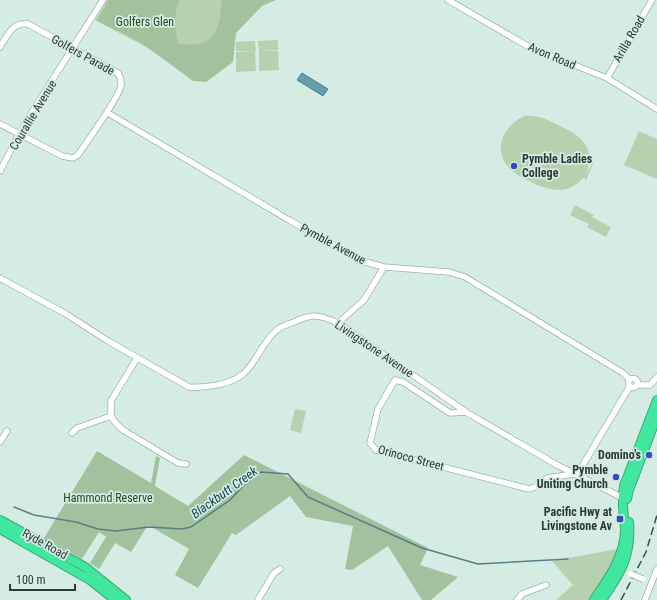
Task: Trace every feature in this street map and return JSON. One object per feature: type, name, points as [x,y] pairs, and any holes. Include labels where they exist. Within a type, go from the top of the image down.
[{"type":"highway","points":[[602,600],[628,552],[630,542],[624,486],[657,400]]},
{"type":"highway","points":[[625,499],[657,416]]},
{"type":"highway","name":"Ryde Road","points":[[0,520],[85,567],[126,600]]},
{"type":"highway","name":"Ryde Road","points":[[0,529],[90,580],[115,600]]},
{"type":"highway","points":[[594,600],[619,567]]},
{"type":"street","name":"Courallie Avenue","points":[[0,171],[21,135],[25,123],[103,0]]},
{"type":"street","name":"Avon Road","points":[[448,0],[531,48],[607,78],[657,108]]},
{"type":"street","name":"Arilla Road","points":[[607,78],[652,0]]},
{"type":"street","name":"Golfers Parade","points":[[0,47],[11,30],[21,23],[28,24],[118,73],[121,79],[122,87],[110,106],[108,113],[101,120],[78,154],[73,158],[62,156],[0,124]]},
{"type":"street","name":"Pymble Avenue","points":[[108,113],[289,220],[362,261],[384,267],[449,272],[465,277],[623,373],[630,383],[636,380],[637,385],[650,385],[657,377]]},
{"type":"street","points":[[338,323],[364,300],[384,267]]},
{"type":"street","name":"Livingstone Avenue","points":[[0,278],[66,314],[184,386],[200,387],[232,380],[242,374],[274,332],[284,326],[312,315],[338,323],[466,412],[577,475],[625,499]]},
{"type":"street","points":[[137,358],[111,401],[111,416],[114,422],[123,430],[178,463],[186,464]]},
{"type":"street","name":"Orinoco Street","points":[[466,412],[450,413],[403,382],[395,380],[378,409],[370,443],[376,450],[529,489],[535,487],[547,478],[577,475]]},
{"type":"street","points":[[577,475],[630,383]]},
{"type":"street","points":[[72,433],[77,428],[111,416]]},
{"type":"street","points":[[0,442],[7,431]]},
{"type":"street","points":[[619,567],[652,584]]},
{"type":"street","points":[[258,600],[274,573],[280,569]]},
{"type":"street","points":[[645,600],[657,570]]},
{"type":"street","points":[[517,600],[522,594],[546,585]]},
{"type":"green space","name":"Golfers Glen","points":[[107,0],[236,0],[211,43],[174,62],[95,20]]},
{"type":"green space","name":"Golfers Glen","points":[[109,0],[178,0],[179,2],[175,23],[178,44],[190,45],[207,41],[213,36],[219,21],[222,0],[276,0],[262,6],[236,33],[233,62],[206,82],[193,81],[140,42],[97,21]]},
{"type":"green space","points":[[278,40],[278,50],[259,51],[258,41]]},
{"type":"green space","points":[[255,41],[256,51],[236,51],[236,42]]},
{"type":"green space","points":[[255,51],[256,71],[236,72],[236,52]]},
{"type":"green space","points":[[259,51],[278,51],[279,70],[259,71]]},
{"type":"green space","points":[[524,116],[534,116],[547,120],[568,130],[581,139],[588,150],[589,157],[589,165],[586,174],[596,157],[586,180],[584,177],[572,187],[565,189],[559,190],[545,188],[517,175],[510,169],[502,154],[502,139],[510,126]]},
{"type":"green space","points":[[639,131],[657,139],[657,179],[624,165]]},
{"type":"green space","points":[[575,205],[594,215],[592,217],[611,227],[606,237],[587,227],[589,224],[570,215]]},
{"type":"green space","points":[[295,409],[306,411],[301,433],[290,430]]},
{"type":"green space","name":"Hammond Reserve","points":[[97,451],[151,483],[156,456],[160,458],[155,486],[188,506],[244,455],[428,548],[420,565],[458,577],[431,600],[422,600],[388,546],[352,570],[345,569],[353,526],[306,517],[290,496],[236,535],[232,533],[198,588],[175,575],[189,549],[148,525],[131,552],[115,543],[99,569],[90,563],[106,537],[99,532],[82,559],[44,538]]},
{"type":"green space","points":[[617,549],[609,569],[589,600],[556,600],[573,585],[552,561]]},
{"type":"water","points":[[302,73],[328,89],[323,96],[297,80]]},
{"type":"waterway","name":"Blackbutt Creek","points":[[14,507],[34,515],[76,522],[98,529],[116,531],[149,527],[182,529],[191,527],[230,500],[244,485],[261,472],[288,474],[308,497],[422,548],[478,564],[568,559]]},
{"type":"railway","points":[[621,600],[646,552],[657,515]]},
{"type":"place","name":"Pymble Ladies College","points":[[514,166]]},
{"type":"place","name":"Domino's","points":[[649,455]]},
{"type":"place","name":"Pymble Uniting Church","points":[[616,477]]},
{"type":"place","name":"Pacific Hwy at Livingstone Av","points":[[620,519]]}]
